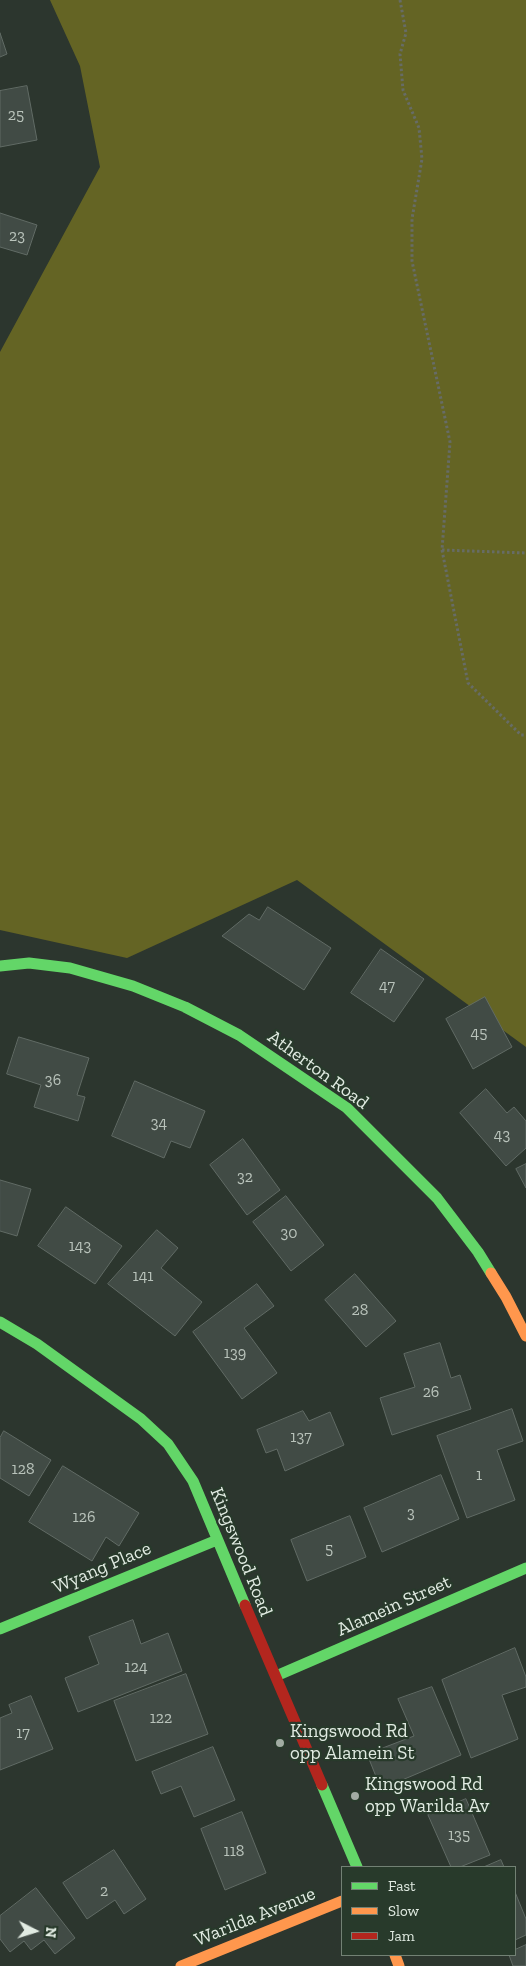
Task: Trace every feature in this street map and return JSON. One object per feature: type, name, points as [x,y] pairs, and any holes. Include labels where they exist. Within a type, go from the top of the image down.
[{"type":"street","name":"Atherton Road","points":[[0,966],[29,963],[70,968],[133,986],[185,1007],[239,1036],[347,1108],[437,1198],[478,1252],[506,1297],[526,1336]]},
{"type":"street","name":"Kingswood Road","points":[[0,1322],[37,1344],[141,1419],[168,1444],[193,1482],[248,1616],[276,1676],[357,1866]]},
{"type":"street","name":"Wyang Place","points":[[0,1629],[216,1540]]},
{"type":"street","name":"Alamein Street","points":[[276,1676],[526,1568]]},
{"type":"street","name":"Warilda Avenue","points":[[181,1966],[341,1901]]},
{"type":"path","points":[[400,0],[406,33],[400,54],[402,90],[418,128],[422,159],[412,219],[412,261],[450,442],[442,550],[468,683],[521,735],[526,735]]},
{"type":"path","points":[[442,550],[526,553]]},
{"type":"shaded area","points":[[50,0],[526,0],[526,1047],[297,880],[127,958],[0,930],[0,352],[100,167],[80,66]]},
{"type":"building","points":[[0,33],[7,54],[0,57]]},
{"type":"building","points":[[27,86],[37,140],[0,147],[0,91]]},
{"type":"building","points":[[0,213],[37,225],[27,255],[0,247]]},
{"type":"building","points":[[268,907],[331,948],[304,990],[222,936],[249,914],[259,920]]},
{"type":"building","points":[[381,949],[424,979],[394,1022],[351,993]]},
{"type":"building","points":[[485,997],[512,1047],[473,1069],[446,1019]]},
{"type":"building","points":[[19,1037],[89,1058],[77,1095],[85,1097],[78,1121],[34,1107],[41,1085],[7,1074]]},
{"type":"building","points":[[135,1081],[205,1111],[190,1148],[171,1141],[164,1158],[112,1136]]},
{"type":"building","points":[[486,1089],[507,1113],[514,1107],[526,1121],[526,1148],[506,1166],[460,1113]]},
{"type":"building","points":[[243,1139],[280,1190],[247,1215],[210,1165]]},
{"type":"building","points":[[526,1164],[526,1188],[516,1169]]},
{"type":"building","points":[[0,1180],[31,1189],[17,1236],[0,1231]]},
{"type":"building","points":[[286,1196],[324,1245],[291,1271],[253,1222]]},
{"type":"building","points":[[66,1207],[122,1246],[95,1284],[38,1246]]},
{"type":"building","points":[[157,1230],[178,1248],[161,1268],[202,1302],[175,1336],[108,1284]]},
{"type":"building","points":[[355,1274],[396,1321],[366,1347],[325,1300]]},
{"type":"building","points":[[257,1284],[274,1306],[244,1328],[277,1373],[242,1399],[193,1332]]},
{"type":"building","points":[[440,1343],[451,1378],[460,1375],[471,1409],[392,1435],[380,1398],[415,1387],[404,1354]]},
{"type":"building","points":[[512,1409],[523,1441],[497,1450],[515,1500],[467,1518],[437,1436]]},
{"type":"building","points":[[303,1411],[309,1421],[330,1412],[344,1445],[285,1471],[277,1449],[266,1453],[257,1430]]},
{"type":"building","points":[[4,1431],[51,1460],[29,1496],[0,1478],[0,1438]]},
{"type":"building","points":[[63,1466],[139,1513],[119,1546],[106,1537],[92,1561],[29,1522]]},
{"type":"building","points":[[441,1475],[459,1519],[382,1552],[364,1508]]},
{"type":"building","points":[[350,1516],[366,1557],[307,1581],[291,1540]]},
{"type":"building","points":[[133,1620],[141,1644],[168,1633],[182,1671],[78,1712],[65,1678],[99,1664],[89,1637]]},
{"type":"building","points":[[515,1648],[526,1677],[526,1687],[502,1695],[518,1739],[471,1758],[442,1680]]},
{"type":"building","points":[[186,1674],[208,1734],[136,1761],[114,1701]]},
{"type":"building","points":[[432,1687],[461,1755],[381,1789],[367,1754],[414,1736],[398,1699]]},
{"type":"building","points":[[31,1696],[53,1749],[0,1770],[0,1718],[12,1713],[9,1705]]},
{"type":"building","points":[[213,1747],[235,1800],[194,1817],[181,1786],[161,1794],[152,1772]]},
{"type":"building","points":[[466,1799],[490,1855],[462,1866],[451,1866],[428,1815]]},
{"type":"building","points":[[242,1812],[266,1873],[225,1890],[201,1829]]},
{"type":"building","points":[[114,1850],[146,1899],[124,1914],[115,1900],[87,1919],[63,1883]]},
{"type":"building","points":[[501,1860],[504,1866],[486,1866]]},
{"type":"building","points":[[36,1888],[75,1938],[55,1954],[44,1940],[31,1950],[24,1941],[10,1952],[0,1939],[0,1916]]},
{"type":"building","points":[[516,1894],[526,1919],[526,1935],[516,1940]]},
{"type":"building","points":[[526,1945],[526,1966],[513,1966],[509,1956],[516,1956],[516,1950]]},
{"type":"traffic: fast","points":[[0,966],[29,963],[70,968],[133,986],[185,1007],[239,1035],[347,1108],[437,1198],[478,1252],[491,1273]]},
{"type":"traffic: fast","points":[[0,1322],[37,1344],[141,1419],[168,1444],[193,1481],[245,1605]]},
{"type":"traffic: fast","points":[[0,1629],[217,1540]]},
{"type":"traffic: fast","points":[[276,1676],[526,1568]]},
{"type":"traffic: fast","points":[[322,1785],[357,1866]]},
{"type":"traffic: slow","points":[[491,1273],[526,1336]]},
{"type":"traffic: slow","points":[[181,1966],[341,1901]]},
{"type":"traffic: slow","points":[[395,1956],[399,1966]]},
{"type":"traffic: jam","points":[[245,1605],[322,1785]]},
{"type":"place","name":"Kingswood Rd opp Alamein St","points":[[280,1743]]},
{"type":"place","name":"Kingswood Rd opp Warilda Av","points":[[355,1796]]}]
